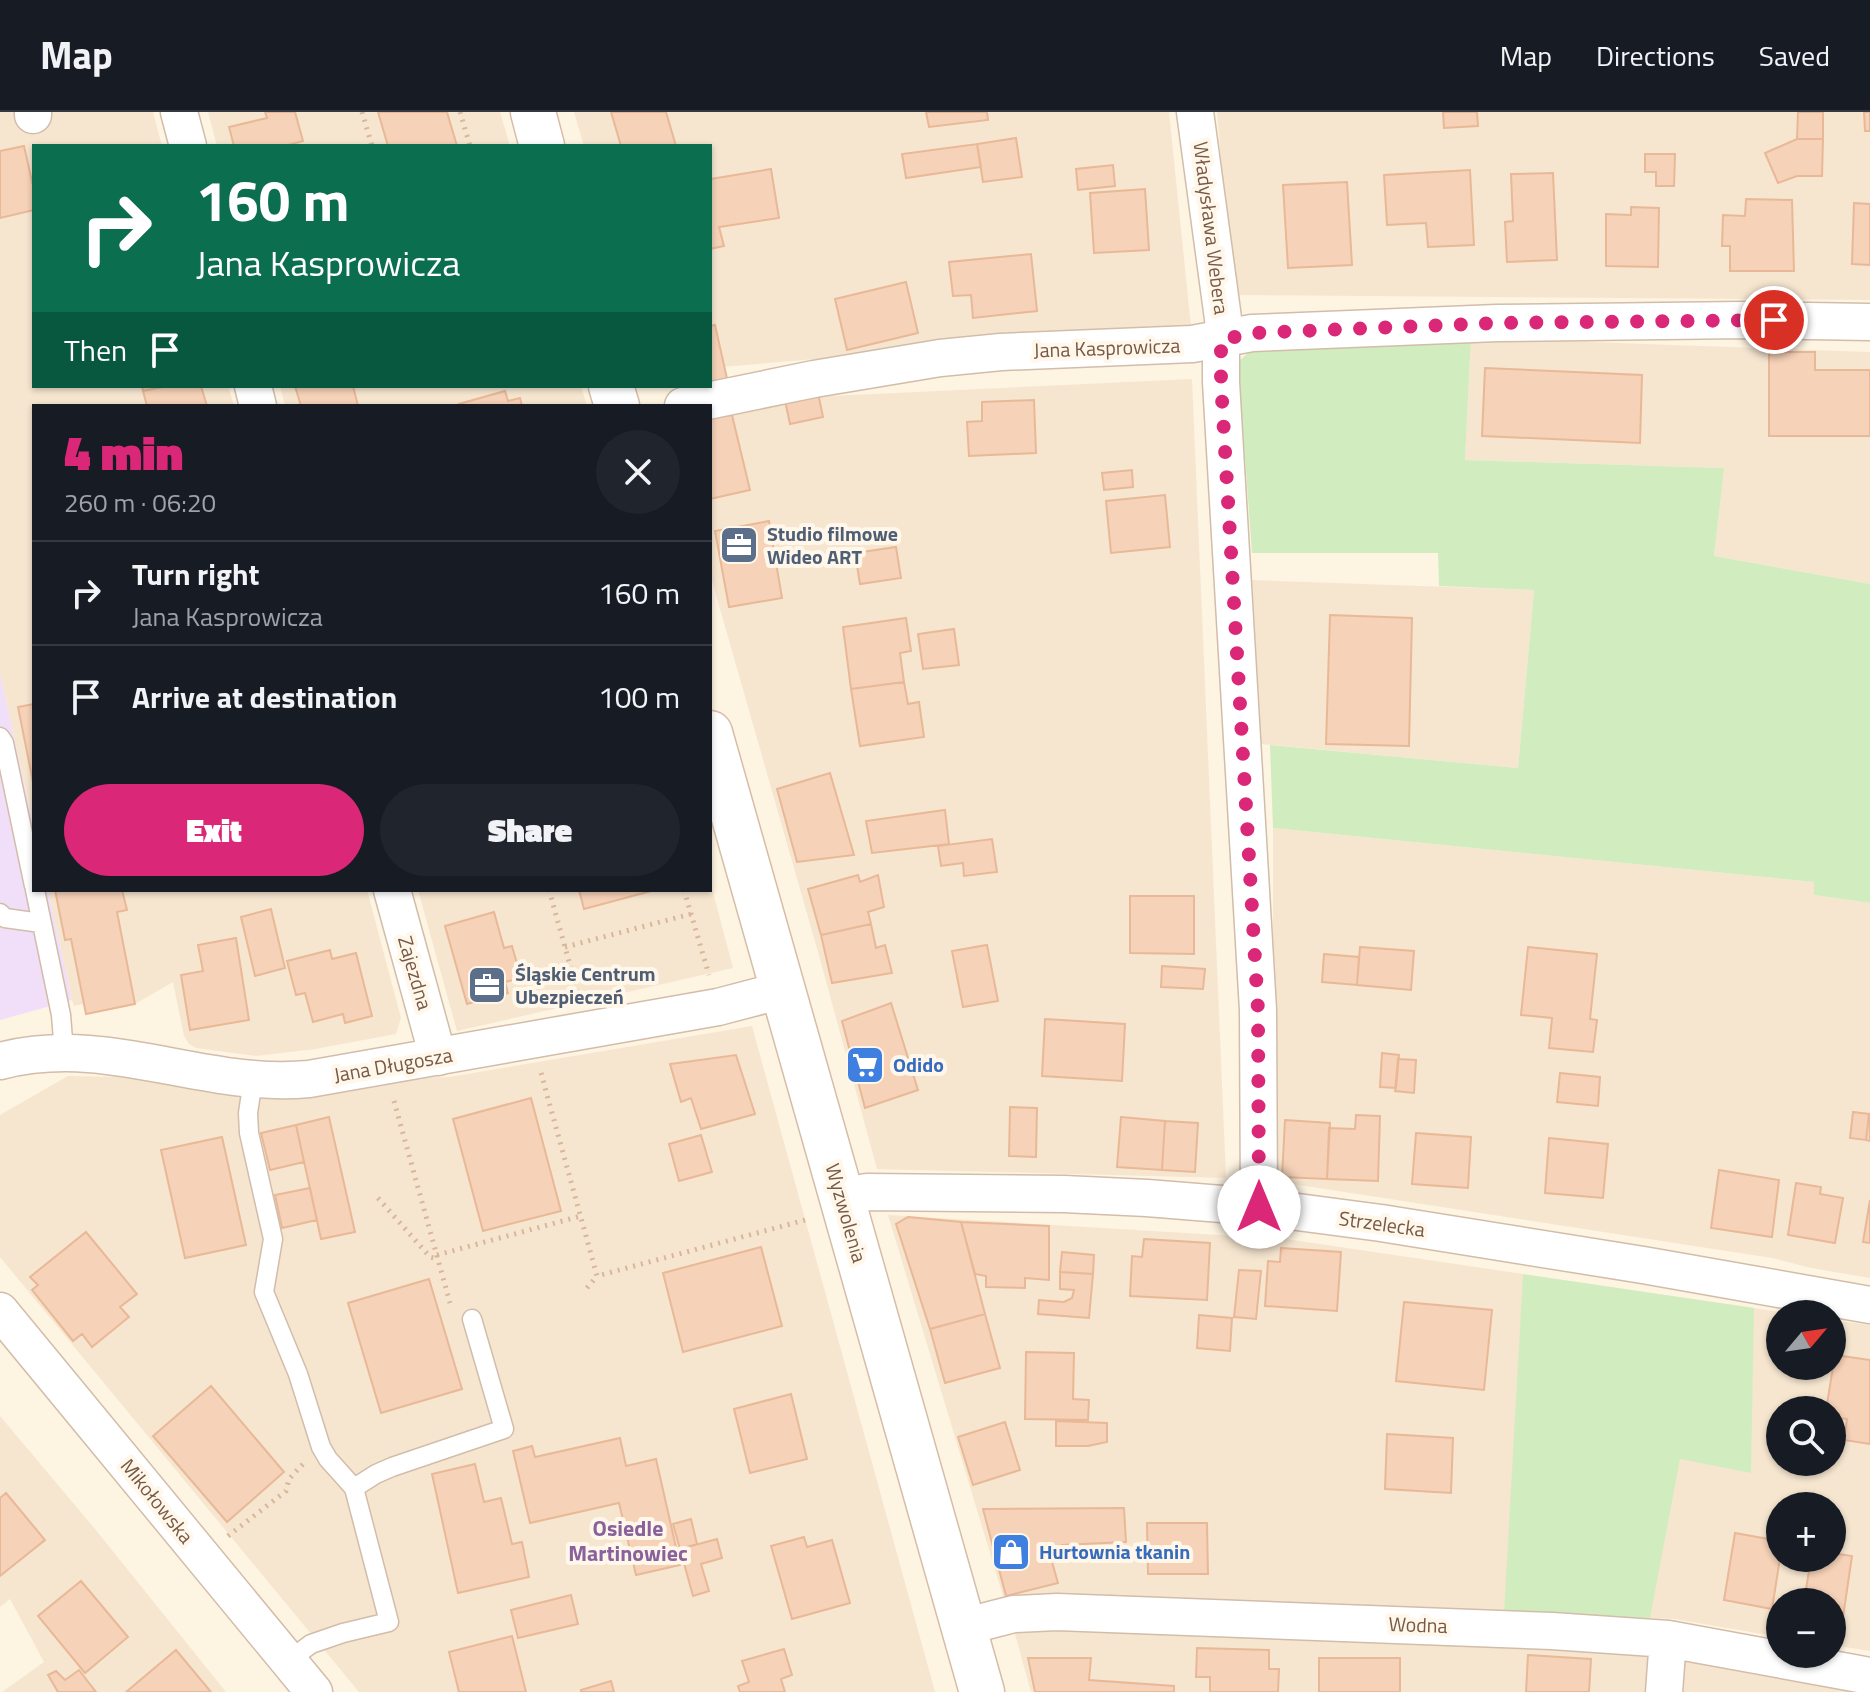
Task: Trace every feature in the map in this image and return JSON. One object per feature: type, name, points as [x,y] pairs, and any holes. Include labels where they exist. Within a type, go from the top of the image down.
[{"type":"main road","points":[[533,112],[541,144]]},
{"type":"main road","name":"Wyzwolenia","points":[[712,740],[783,990],[826,1208],[920,1478],[982,1692]]},
{"type":"street","points":[[179,112],[187,144]]},
{"type":"street","name":"Władysława Webera","points":[[1195,112],[1224,326],[1221,382],[1258,1010],[1259,1207]]},
{"type":"street","name":"Jana Kasprowicza","points":[[693,404],[940,358],[1001,352],[1192,344],[1252,333],[1497,323],[1870,322]]},
{"type":"street","name":"Zajezdna","points":[[393,892],[438,1057]]},
{"type":"street","name":"Jana Długosza","points":[[0,1061],[64,1052],[141,1059],[253,1080],[289,1081],[718,1007],[783,990]]},
{"type":"street","name":"Strzelecka","points":[[826,1208],[867,1192],[1064,1194],[1259,1207],[1535,1247],[1870,1305]]},
{"type":"street","name":"Mikołowska","points":[[0,1311],[314,1692]]},
{"type":"street","name":"Wodna","points":[[963,1627],[1014,1614],[1057,1612],[1552,1631],[1668,1639],[1870,1676]]},
{"type":"street","points":[[1664,1692],[1668,1639]]},
{"type":"lane","points":[[0,737],[4,743],[32,878]]},
{"type":"lane","points":[[35,892],[61,1015],[64,1052]]},
{"type":"lane","points":[[0,913],[5,918],[41,923]]},
{"type":"lane","points":[[253,1080],[248,1113],[249,1133],[273,1239],[264,1292],[298,1374],[321,1447],[354,1488],[389,1622],[311,1644],[288,1661]]},
{"type":"lane","points":[[354,1488],[392,1467],[504,1429],[463,1317]]},
{"type":"path","points":[[362,112],[371,144]]},
{"type":"path","points":[[460,112],[469,144]]},
{"type":"path","points":[[550,892],[589,1030]]},
{"type":"path","points":[[685,892],[718,1007]]},
{"type":"path","points":[[565,947],[691,914]]},
{"type":"path","points":[[532,1040],[597,1276]]},
{"type":"path","points":[[384,1066],[437,1257],[463,1317]]},
{"type":"path","points":[[378,1198],[430,1257],[581,1216]]},
{"type":"path","points":[[587,1288],[597,1276],[826,1208]]},
{"type":"path","points":[[226,1538],[286,1491],[289,1479],[321,1447]]},
{"type":"shaded area","points":[[0,112],[153,112],[161,144],[32,144],[32,388],[229,388],[233,404],[32,404],[32,819],[0,673]]},
{"type":"shaded area","points":[[208,112],[500,112],[509,144],[216,144]]},
{"type":"shaded area","points":[[574,112],[1169,112],[1191,327],[712,368],[712,144],[583,144]]},
{"type":"shaded area","points":[[1217,112],[1870,112],[1870,300],[1232,295]]},
{"type":"shaded area","points":[[1471,338],[1870,352],[1870,584],[1714,556],[1723,468],[1465,460]]},
{"type":"shaded area","points":[[1192,379],[1226,1178],[877,1169],[712,581],[712,404],[662,404]]},
{"type":"shaded area","points":[[280,388],[582,388],[586,404],[284,404]]},
{"type":"shaded area","points":[[1252,580],[1534,590],[1518,768],[1261,744]]},
{"type":"shaded area","points":[[0,673],[32,819],[32,892],[48,892],[72,1000],[0,1020]]},
{"type":"shaded area","points":[[1273,828],[1814,882],[1814,895],[1870,903],[1870,1278],[1772,1258],[1273,1181]]},
{"type":"shaded area","points":[[712,889],[733,968],[457,1031],[419,892],[712,892]]},
{"type":"shaded area","points":[[48,892],[368,892],[401,1018],[396,1034],[256,1056],[196,1048],[189,1044],[184,1036],[173,982],[135,1004],[86,1014],[83,1004],[74,1006]]},
{"type":"shaded area","points":[[752,1026],[935,1692],[359,1692],[0,1257],[0,1115],[68,1076],[287,1080],[449,1077]]},
{"type":"shaded area","points":[[888,1215],[1286,1239],[1766,1310],[1766,1380],[1846,1380],[1846,1322],[1870,1325],[1870,1651],[1846,1647],[1846,1588],[1766,1588],[1766,1635],[1674,1619],[1398,1609],[1006,1606]]},
{"type":"shaded area","points":[[0,1416],[226,1692],[2,1692],[44,1662],[10,1599],[0,1607]]},
{"type":"shaded area","points":[[1013,1627],[1653,1649],[1647,1692],[1031,1692]]},
{"type":"shaded area","points":[[1685,1654],[1870,1692],[1680,1692]]},
{"type":"green space","points":[[1471,338],[1465,460],[1724,468],[1714,556],[1870,584],[1870,903],[1814,895],[1814,882],[1273,828],[1270,745],[1518,768],[1534,590],[1439,586],[1438,553],[1252,553],[1238,362],[1258,344]]},
{"type":"green space","points":[[1523,1274],[1754,1308],[1751,1473],[1680,1459],[1650,1618],[1504,1613]]},
{"type":"building","points":[[265,112],[295,112],[303,141],[292,144],[233,144],[229,127],[267,118]]},
{"type":"building","points":[[378,112],[447,112],[456,144],[387,144]]},
{"type":"building","points":[[611,112],[666,112],[675,144],[620,144]]},
{"type":"building","points":[[926,112],[987,112],[988,120],[929,127]]},
{"type":"building","points":[[1443,112],[1477,112],[1478,126],[1444,128]]},
{"type":"building","points":[[1798,112],[1823,112],[1823,139],[1797,139]]},
{"type":"building","points":[[1864,112],[1870,112],[1870,131],[1865,131]]},
{"type":"building","points":[[1016,138],[1022,177],[983,182],[977,144]]},
{"type":"building","points":[[1797,139],[1823,139],[1822,176],[1797,176],[1778,183],[1765,153]]},
{"type":"building","points":[[977,144],[981,167],[906,178],[902,154]]},
{"type":"building","points":[[24,146],[32,181],[32,210],[0,218],[0,151]]},
{"type":"building","points":[[1645,154],[1675,154],[1674,186],[1656,186],[1656,172],[1645,172]]},
{"type":"building","points":[[1113,165],[1115,186],[1078,190],[1076,169]]},
{"type":"building","points":[[771,169],[779,218],[719,227],[724,246],[712,249],[712,179]]},
{"type":"building","points":[[1470,170],[1474,245],[1428,247],[1426,223],[1387,225],[1384,175]]},
{"type":"building","points":[[1553,173],[1557,260],[1507,262],[1505,222],[1513,221],[1511,174]]},
{"type":"building","points":[[1347,182],[1352,265],[1288,268],[1283,185]]},
{"type":"building","points":[[1145,189],[1149,250],[1094,253],[1090,193]]},
{"type":"building","points":[[1746,199],[1792,200],[1794,271],[1730,271],[1730,246],[1722,246],[1723,215],[1745,216]]},
{"type":"building","points":[[1854,203],[1870,204],[1870,265],[1852,264]]},
{"type":"building","points":[[1631,207],[1659,208],[1658,267],[1606,266],[1606,214],[1631,215]]},
{"type":"building","points":[[1031,254],[1037,311],[973,318],[971,295],[953,296],[949,262]]},
{"type":"building","points":[[906,282],[918,333],[847,350],[835,299]]},
{"type":"building","points":[[715,325],[728,383],[712,385],[712,326]]},
{"type":"building","points":[[1769,352],[1815,352],[1815,370],[1870,370],[1870,436],[1769,436]]},
{"type":"building","points":[[1485,368],[1642,375],[1640,443],[1482,436]]},
{"type":"building","points":[[202,388],[206,404],[146,404],[143,391]]},
{"type":"building","points":[[296,388],[354,388],[358,404],[300,404]]},
{"type":"building","points":[[817,388],[823,417],[790,424],[784,396]]},
{"type":"building","points":[[505,391],[508,401],[520,398],[522,404],[459,404]]},
{"type":"building","points":[[1034,400],[1036,453],[969,456],[967,422],[982,421],[982,402]]},
{"type":"building","points":[[732,415],[750,490],[712,499],[712,418]]},
{"type":"building","points":[[1132,470],[1133,487],[1104,490],[1102,473]]},
{"type":"building","points":[[1165,495],[1170,547],[1111,553],[1106,501]]},
{"type":"building","points":[[769,521],[782,598],[729,607],[715,531]]},
{"type":"building","points":[[896,547],[901,578],[860,584],[855,553]]},
{"type":"building","points":[[1330,615],[1412,618],[1409,746],[1326,744]]},
{"type":"building","points":[[906,618],[911,651],[900,653],[904,682],[851,689],[843,627]]},
{"type":"building","points":[[954,629],[959,665],[923,669],[918,634]]},
{"type":"building","points":[[904,682],[908,704],[919,702],[924,737],[860,746],[851,689]]},
{"type":"building","points":[[32,704],[32,777],[18,707]]},
{"type":"building","points":[[830,773],[854,855],[797,862],[777,789]]},
{"type":"building","points":[[945,810],[949,844],[872,853],[866,821]]},
{"type":"building","points":[[992,839],[997,872],[964,876],[963,863],[941,866],[938,846]]},
{"type":"building","points":[[858,875],[860,882],[878,875],[884,907],[868,912],[871,924],[821,935],[808,889]]},
{"type":"building","points":[[55,892],[122,892],[127,910],[117,912],[135,1004],[86,1014],[71,939],[65,940]]},
{"type":"building","points":[[580,892],[648,892],[584,909]]},
{"type":"building","points":[[1130,896],[1194,896],[1194,954],[1130,953]]},
{"type":"building","points":[[271,909],[285,968],[255,976],[241,917]]},
{"type":"building","points":[[494,912],[504,948],[512,946],[521,978],[505,982],[508,993],[467,1004],[445,926]]},
{"type":"building","points":[[871,924],[876,948],[885,945],[892,973],[832,983],[821,935]]},
{"type":"building","points":[[236,938],[249,1020],[190,1030],[181,975],[203,971],[198,945]]},
{"type":"building","points":[[987,945],[998,1001],[963,1007],[952,951]]},
{"type":"building","points":[[1360,947],[1414,951],[1411,990],[1357,985]]},
{"type":"building","points":[[1528,947],[1597,954],[1590,1019],[1597,1020],[1593,1052],[1549,1048],[1552,1018],[1521,1015]]},
{"type":"building","points":[[330,950],[332,959],[356,953],[372,1016],[345,1023],[343,1014],[313,1022],[305,993],[296,995],[287,961]]},
{"type":"building","points":[[1324,954],[1359,957],[1357,985],[1322,982]]},
{"type":"building","points":[[1162,966],[1205,969],[1203,989],[1161,987]]},
{"type":"building","points":[[891,1003],[918,1090],[865,1108],[842,1021]]},
{"type":"building","points":[[1045,1019],[1125,1024],[1122,1081],[1042,1076]]},
{"type":"building","points":[[1382,1053],[1399,1055],[1396,1088],[1380,1087]]},
{"type":"building","points":[[736,1055],[755,1114],[701,1129],[691,1098],[681,1102],[670,1064]]},
{"type":"building","points":[[1398,1059],[1416,1060],[1414,1093],[1395,1091]]},
{"type":"building","points":[[1560,1073],[1600,1077],[1598,1106],[1557,1102]]},
{"type":"building","points":[[531,1098],[561,1211],[483,1231],[453,1119]]},
{"type":"building","points":[[1010,1107],[1037,1108],[1036,1157],[1009,1156]]},
{"type":"building","points":[[1853,1112],[1869,1114],[1866,1140],[1850,1138]]},
{"type":"building","points":[[1870,1114],[1870,1141],[1866,1140]]},
{"type":"building","points":[[1356,1115],[1380,1116],[1378,1181],[1327,1179],[1329,1128],[1355,1129]]},
{"type":"building","points":[[329,1117],[355,1232],[321,1239],[296,1125]]},
{"type":"building","points":[[1121,1117],[1165,1121],[1162,1170],[1117,1167]]},
{"type":"building","points":[[1285,1120],[1330,1123],[1327,1179],[1282,1177]]},
{"type":"building","points":[[1165,1121],[1198,1123],[1195,1172],[1162,1170]]},
{"type":"building","points":[[296,1125],[304,1162],[270,1170],[261,1133]]},
{"type":"building","points":[[1416,1133],[1471,1137],[1468,1188],[1412,1184]]},
{"type":"building","points":[[701,1135],[712,1172],[679,1181],[669,1144]]},
{"type":"building","points":[[222,1137],[246,1245],[185,1258],[161,1150]]},
{"type":"building","points":[[1549,1138],[1608,1144],[1603,1198],[1545,1193]]},
{"type":"building","points":[[1719,1170],[1779,1180],[1772,1237],[1711,1228]]},
{"type":"building","points":[[1796,1183],[1821,1187],[1820,1194],[1843,1198],[1835,1243],[1788,1235]]},
{"type":"building","points":[[310,1188],[317,1220],[282,1228],[275,1195]]},
{"type":"building","points":[[1870,1200],[1870,1243],[1863,1242]]},
{"type":"building","points":[[908,1217],[961,1222],[985,1314],[930,1329],[896,1224]]},
{"type":"building","points":[[961,1222],[1049,1226],[1049,1280],[1025,1278],[1025,1288],[986,1287],[986,1276],[975,1274]]},
{"type":"building","points":[[86,1232],[137,1294],[120,1307],[129,1317],[92,1347],[82,1334],[73,1341],[32,1290],[38,1285],[30,1277]]},
{"type":"building","points":[[1144,1239],[1210,1243],[1207,1300],[1130,1296],[1132,1256],[1142,1257]]},
{"type":"building","points":[[761,1247],[782,1326],[683,1352],[663,1273]]},
{"type":"building","points":[[1281,1248],[1341,1252],[1337,1311],[1265,1306],[1268,1261],[1280,1262]]},
{"type":"building","points":[[1062,1252],[1094,1255],[1093,1274],[1060,1272]]},
{"type":"building","points":[[1239,1270],[1261,1271],[1256,1319],[1234,1317]]},
{"type":"building","points":[[1060,1272],[1093,1274],[1089,1318],[1038,1314],[1039,1300],[1064,1302],[1072,1298],[1074,1290],[1060,1289]]},
{"type":"building","points":[[429,1279],[462,1389],[381,1413],[348,1303]]},
{"type":"building","points":[[1404,1302],[1492,1310],[1484,1390],[1396,1381]]},
{"type":"building","points":[[985,1314],[1000,1368],[945,1383],[930,1329]]},
{"type":"building","points":[[1199,1315],[1232,1318],[1230,1351],[1197,1348]]},
{"type":"building","points":[[1026,1352],[1074,1353],[1073,1399],[1089,1400],[1088,1420],[1025,1419]]},
{"type":"building","points":[[1846,1357],[1870,1360],[1870,1444],[1846,1440],[1846,1396],[1828,1396],[1831,1380],[1846,1380]]},
{"type":"building","points":[[211,1386],[284,1472],[227,1522],[153,1436]]},
{"type":"building","points":[[791,1394],[807,1459],[750,1473],[734,1409]]},
{"type":"building","points":[[1056,1421],[1107,1423],[1107,1442],[1088,1446],[1056,1446]]},
{"type":"building","points":[[1005,1422],[1020,1470],[973,1485],[958,1437]]},
{"type":"building","points":[[1387,1434],[1453,1438],[1451,1493],[1385,1489]]},
{"type":"building","points":[[620,1438],[626,1466],[656,1459],[680,1565],[636,1575],[619,1503],[530,1523],[513,1451],[532,1446],[535,1457]]},
{"type":"building","points":[[475,1464],[484,1502],[501,1498],[512,1544],[522,1542],[529,1577],[458,1593],[432,1474]]},
{"type":"building","points":[[6,1493],[45,1540],[0,1576],[0,1498]]},
{"type":"building","points":[[1124,1508],[1126,1542],[1062,1545],[1066,1558],[1052,1562],[1058,1583],[1006,1596],[983,1509]]},
{"type":"building","points":[[691,1519],[697,1544],[680,1549],[673,1524]]},
{"type":"building","points":[[1147,1523],[1207,1523],[1208,1574],[1148,1574]]},
{"type":"building","points":[[1735,1533],[1766,1539],[1766,1572],[1778,1572],[1775,1588],[1766,1588],[1766,1608],[1724,1600]]},
{"type":"building","points":[[804,1537],[807,1547],[832,1540],[850,1603],[792,1619],[771,1546]]},
{"type":"building","points":[[717,1539],[722,1558],[701,1564],[709,1591],[693,1596],[680,1549]]},
{"type":"building","points":[[1846,1555],[1852,1556],[1846,1597],[1846,1588],[1806,1588],[1809,1572],[1846,1572]]},
{"type":"building","points":[[81,1581],[128,1637],[85,1673],[38,1616]]},
{"type":"building","points":[[571,1595],[578,1624],[518,1638],[511,1610]]},
{"type":"building","points":[[512,1636],[526,1692],[459,1692],[449,1652]]},
{"type":"building","points":[[1197,1648],[1269,1650],[1269,1669],[1279,1669],[1278,1692],[1210,1692],[1210,1677],[1196,1677]]},
{"type":"building","points":[[784,1649],[792,1675],[781,1679],[785,1692],[740,1692],[738,1686],[749,1682],[742,1661]]},
{"type":"building","points":[[176,1650],[211,1692],[126,1692]]},
{"type":"building","points":[[1528,1655],[1591,1659],[1589,1692],[1526,1692]]},
{"type":"building","points":[[1028,1658],[1091,1658],[1089,1680],[1174,1686],[1174,1692],[1035,1692]]},
{"type":"building","points":[[1319,1658],[1400,1658],[1400,1692],[1319,1692]]},
{"type":"building","points":[[79,1670],[96,1692],[58,1692],[48,1675],[56,1671],[65,1680]]},
{"type":"building","points":[[611,1681],[614,1692],[581,1692],[581,1690]]},
{"type":"place","name":"Studio filmowe Wideo ART","points":[[739,545]]},
{"type":"place","name":"Śląskie Centrum Ubezpieczeń","points":[[487,985]]},
{"type":"place","name":"Odido","points":[[865,1065]]},
{"type":"place","name":"Hurtownia tkanin","points":[[1011,1552]]},
{"type":"district","name":"Osiedle Martinowiec","points":[[628,1540]]},
{"type":"route","points":[[1259,1207],[1258,1010],[1221,340],[1252,333],[1497,323],[1774,320]]}]
